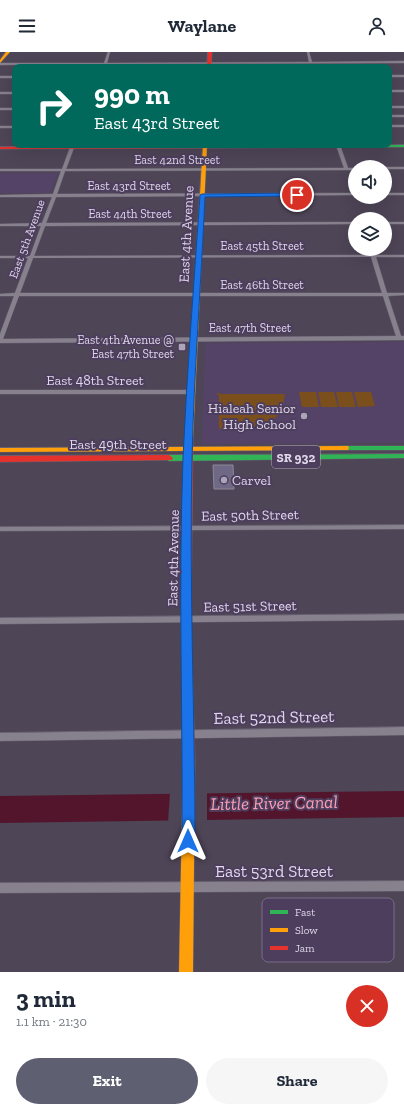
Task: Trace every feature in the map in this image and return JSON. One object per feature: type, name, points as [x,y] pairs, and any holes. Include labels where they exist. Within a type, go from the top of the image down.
[{"type":"main road","points":[[0,63],[8,52]]},
{"type":"main road","points":[[209,64],[210,52]]},
{"type":"main road","points":[[392,146],[404,146]]},
{"type":"main road","points":[[0,148],[12,148]]},
{"type":"main road","name":"East 4th Avenue","points":[[186,972],[189,735],[186,620],[188,454],[205,148]]},
{"type":"main road","name":"East 49th Street","points":[[0,459],[404,448]]},
{"type":"main road","name":"East 49th Street","points":[[0,450],[188,454],[404,456]]},
{"type":"main road","points":[[0,454],[24,450]]},
{"type":"street","points":[[104,64],[109,52]]},
{"type":"street","points":[[308,52],[311,62]]},
{"type":"street","points":[[243,64],[404,62]]},
{"type":"street","points":[[0,63],[52,64]]},
{"type":"street","points":[[392,76],[404,76]]},
{"type":"street","points":[[0,77],[12,77]]},
{"type":"street","points":[[392,91],[404,91]]},
{"type":"street","points":[[0,93],[12,92]]},
{"type":"street","points":[[392,107],[404,107]]},
{"type":"street","points":[[0,109],[12,109]]},
{"type":"street","points":[[392,116],[404,116]]},
{"type":"street","points":[[392,126],[404,126]]},
{"type":"street","points":[[0,128],[12,127]]},
{"type":"street","name":"East 5th Avenue","points":[[0,341],[71,148]]},
{"type":"street","points":[[339,148],[346,169]]},
{"type":"street","points":[[392,168],[404,168]]},
{"type":"street","name":"East 42nd Street","points":[[0,170],[346,169]]},
{"type":"street","name":"East 43rd Street","points":[[0,196],[348,194]]},
{"type":"street","points":[[392,194],[404,194]]},
{"type":"street","name":"East 44th Street","points":[[0,224],[348,223]]},
{"type":"street","points":[[392,223],[404,223]]},
{"type":"street","points":[[373,256],[385,294],[402,338]]},
{"type":"street","name":"East 45th Street","points":[[0,257],[373,256]]},
{"type":"street","name":"East 45th Street","points":[[392,256],[404,256]]},
{"type":"street","name":"East 46th Street","points":[[0,295],[404,294]]},
{"type":"street","name":"East 47th Street","points":[[0,341],[402,338]]},
{"type":"street","name":"East 48th Street","points":[[0,392],[191,392]]},
{"type":"street","name":"East 50th Street","points":[[0,529],[188,529],[404,526]]},
{"type":"street","name":"East 51st Street","points":[[0,621],[404,617]]},
{"type":"street","name":"East 52nd Street","points":[[0,737],[404,731]]},
{"type":"street","name":"East 53rd Street","points":[[0,888],[404,886]]},
{"type":"shaded area","points":[[0,173],[58,173],[50,193],[0,193]]},
{"type":"shaded area","name":"Hialeah Senior High School","points":[[404,342],[404,443],[202,444],[205,343]]},
{"type":"shaded area","points":[[299,392],[316,392],[319,407],[302,407]]},
{"type":"shaded area","points":[[318,392],[334,392],[338,407],[321,407]]},
{"type":"shaded area","points":[[336,392],[352,392],[356,407],[339,407]]},
{"type":"shaded area","points":[[354,392],[371,392],[375,406],[358,407]]},
{"type":"shaded area","points":[[216,393],[285,394],[283,406],[280,412],[276,418],[269,422],[243,428],[219,429],[219,396]]},
{"type":"water","name":"Little River Canal","points":[[404,791],[404,817],[0,823],[0,796]]},
{"type":"pier","points":[[207,791],[207,822],[168,823],[170,792]]},
{"type":"building","name":"Carvel","points":[[213,465],[233,465],[234,489],[214,489]]},
{"type":"traffic: fast","points":[[392,146],[404,146]]},
{"type":"traffic: fast","points":[[345,448],[404,448]]},
{"type":"traffic: fast","points":[[169,458],[404,456]]},
{"type":"traffic: slow","points":[[0,62],[8,52]]},
{"type":"traffic: slow","points":[[189,438],[205,148]]},
{"type":"traffic: slow","points":[[0,450],[345,448]]},
{"type":"traffic: slow","points":[[186,972],[189,760]]},
{"type":"traffic: jam","points":[[209,64],[210,52]]},
{"type":"traffic: jam","points":[[0,148],[12,148]]},
{"type":"traffic: jam","points":[[189,438],[186,620],[189,760]]},
{"type":"traffic: jam","points":[[0,459],[169,458]]},
{"type":"place","name":"East 4th Avenue @ East 47th Street","points":[[182,347]]},
{"type":"place","name":"Hialeah Senior High School","points":[[304,416]]},
{"type":"place","name":"Carvel","points":[[224,480]]},
{"type":"route","points":[[188,841],[189,735],[186,620],[188,458],[202,195],[297,195]]}]
